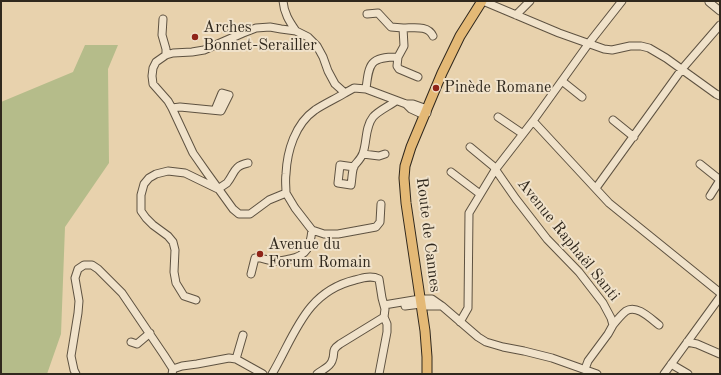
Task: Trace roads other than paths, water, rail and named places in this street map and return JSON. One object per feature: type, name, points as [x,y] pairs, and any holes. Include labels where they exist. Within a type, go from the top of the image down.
[{"type":"main road","name":"Route de Cannes","points":[[431,374],[432,357],[429,330],[417,279],[406,203],[404,178],[405,166],[411,147],[428,110],[471,18],[482,1]]},
{"type":"main road","name":"Route de Cannes","points":[[427,374],[423,302],[408,177],[428,110]]},
{"type":"street","points":[[283,1],[288,19],[296,31]]},
{"type":"street","points":[[482,1],[559,33],[604,49],[612,50],[630,46],[649,48],[666,58],[720,96]]},
{"type":"street","points":[[516,15],[530,1]]},
{"type":"street","points":[[460,322],[468,308],[469,214],[495,170],[622,1]]},
{"type":"street","points":[[709,2],[720,11]]},
{"type":"street","points":[[367,14],[378,13],[391,27],[424,28],[431,32],[433,36]]},
{"type":"street","points":[[163,19],[162,35],[166,48],[166,55]]},
{"type":"street","points":[[596,188],[682,69],[720,25]]},
{"type":"street","points":[[286,193],[269,200],[250,214],[239,214],[233,209],[192,153],[172,108],[154,84],[152,76],[153,68],[156,62],[166,55],[173,53],[204,50],[256,28],[296,31],[308,36],[323,57],[335,84],[345,92]]},
{"type":"street","points":[[403,28],[404,46],[398,57],[397,66],[399,69],[418,77]]},
{"type":"street","points":[[366,89],[368,71],[372,62],[383,58],[398,57]]},
{"type":"street","points":[[562,81],[582,97]]},
{"type":"street","points":[[381,204],[380,222],[376,227],[338,234],[324,234],[312,230],[294,208],[286,193],[288,156],[294,136],[304,121],[314,111],[354,88],[366,89],[396,101],[406,104],[413,104],[428,110]]},
{"type":"street","points":[[354,167],[363,154],[368,129],[372,118],[378,112],[396,101]]},
{"type":"street","points":[[172,108],[180,107],[215,110]]},
{"type":"street","points":[[498,117],[523,134]]},
{"type":"street","points":[[613,120],[634,136]]},
{"type":"street","points":[[533,121],[609,203],[720,294],[688,342],[664,374]]},
{"type":"street","name":"Avenue Raphaël Santi","points":[[470,147],[493,166],[516,199],[543,233],[579,272],[603,304],[611,318],[612,324],[608,334],[588,361],[585,369]]},
{"type":"street","points":[[363,154],[379,156],[385,154]]},
{"type":"street","points":[[218,189],[226,184],[240,165],[248,163]]},
{"type":"street","points":[[700,164],[720,180],[710,196]]},
{"type":"street","points":[[196,300],[184,296],[176,283],[174,272],[175,250],[173,242],[168,236],[153,225],[141,211],[141,195],[144,184],[148,178],[168,171],[185,173],[218,189]]},
{"type":"street","points":[[451,172],[480,194]]},
{"type":"street","points":[[251,274],[255,258],[275,261],[291,259],[302,255],[306,252],[309,245],[312,230]]},
{"type":"street","points":[[76,374],[71,356],[79,301],[75,278],[78,270],[84,265],[92,265],[98,269],[122,293],[150,333],[173,371],[182,366],[236,358],[264,374]]},
{"type":"street","points":[[272,374],[296,328],[315,301],[326,292],[338,286],[351,281],[375,277],[379,279],[385,307],[384,317],[387,324],[387,332],[379,374]]},
{"type":"street","points":[[385,307],[423,302],[442,306],[486,342],[503,348],[524,351],[552,358],[597,374]]},
{"type":"street","points":[[612,324],[627,310],[633,309],[638,310],[659,326]]},
{"type":"street","points":[[317,374],[332,361],[334,348],[384,317]]},
{"type":"street","points":[[131,342],[137,344],[150,333]]},
{"type":"street","points":[[236,358],[243,335]]},
{"type":"street","points":[[688,342],[698,344],[720,354]]},
{"type":"street","points":[[671,364],[688,374]]},
{"type":"place","name":"Arches Bonnet-Serailler","points":[[195,37]]},
{"type":"place","name":"Pinède Romane","points":[[436,88]]},
{"type":"place","name":"Avenue du Forum Romain","points":[[260,254]]}]
